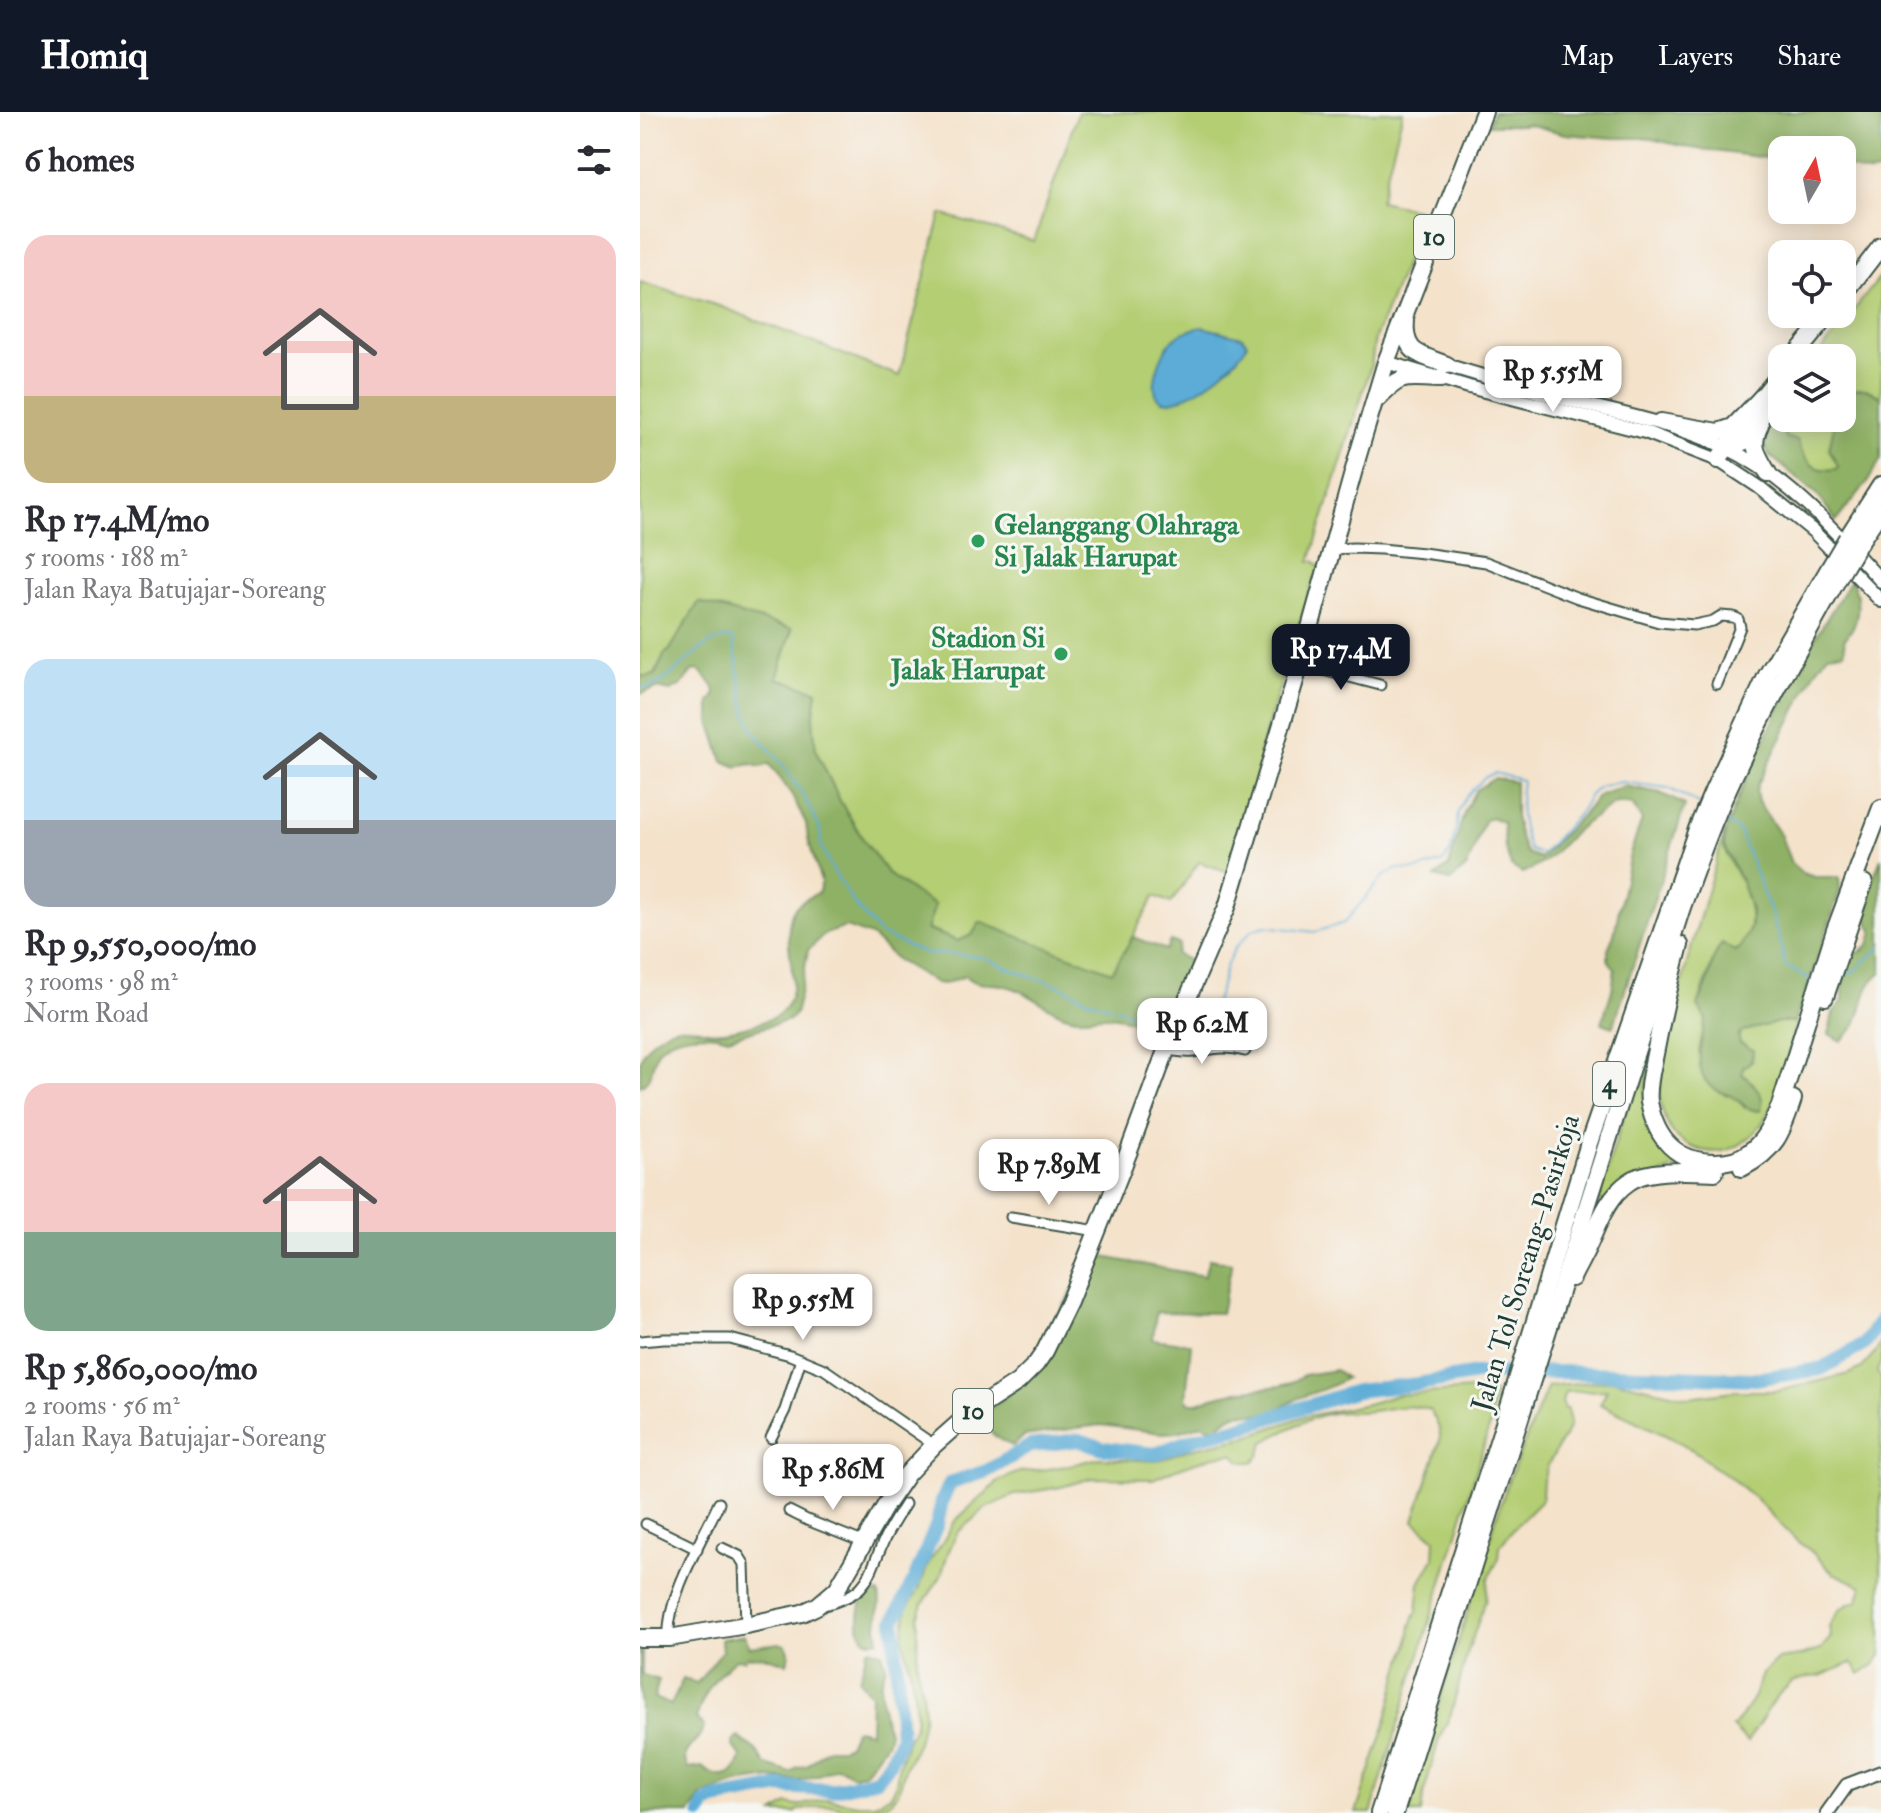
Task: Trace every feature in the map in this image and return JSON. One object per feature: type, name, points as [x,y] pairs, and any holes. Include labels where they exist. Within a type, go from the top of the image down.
[{"type":"highway","name":"10","points":[[640,1638],[669,1638],[746,1625],[802,1613],[817,1606],[837,1589],[907,1474],[969,1414],[1018,1382],[1045,1351],[1069,1302],[1172,1037],[1227,907],[1388,355],[1484,112]]},
{"type":"highway","points":[[1856,279],[1881,246]]},
{"type":"highway","points":[[1856,295],[1881,264]]},
{"type":"highway","points":[[1407,310],[1404,334],[1407,344],[1444,372]]},
{"type":"highway","points":[[1804,344],[1818,328]]},
{"type":"highway","points":[[1817,344],[1830,328]]},
{"type":"highway","points":[[1374,403],[1399,379],[1444,372]]},
{"type":"highway","points":[[1661,422],[1718,432],[1733,427],[1768,399]]},
{"type":"highway","points":[[1726,457],[1768,401]]},
{"type":"highway","points":[[1768,405],[1754,441],[1768,473]]},
{"type":"highway","points":[[1819,1000],[1780,1106],[1762,1140],[1751,1151],[1729,1162],[1696,1161],[1672,1150],[1654,1122],[1648,1099],[1649,1083],[1706,833],[1719,797],[1881,485]]},
{"type":"highway","points":[[1852,542],[1881,510]]},
{"type":"highway","points":[[1552,1314],[1588,1248],[1605,1208],[1630,1180],[1651,1174],[1740,1169],[1763,1156],[1773,1145],[1786,1120],[1819,1000],[1881,808]]},
{"type":"highway","points":[[1833,956],[1881,832]]},
{"type":"highway","name":"Jalan Tol Soreang–Pasirkoja","points":[[1536,1342],[1552,1314],[1706,833]]},
{"type":"highway","name":"Jalan Tol Soreang–Pasirkoja","points":[[1395,1813],[1536,1342],[1589,1143],[1706,833]]},
{"type":"highway","name":"Jalan Tol Soreang–Pasirkoja","points":[[1379,1813],[1509,1429]]},
{"type":"street","points":[[1388,355],[1559,411],[1645,432],[1726,457],[1768,473],[1820,517],[1881,581]]},
{"type":"street","points":[[1444,372],[1661,422],[1726,457],[1813,531],[1881,601]]},
{"type":"street","points":[[1331,549],[1381,549],[1486,562],[1578,598],[1659,622],[1694,625],[1721,616],[1733,617],[1738,619],[1740,627],[1717,684]]},
{"type":"street","points":[[1300,664],[1380,685]]},
{"type":"street","points":[[1172,1037],[1191,1052],[1215,1047],[1245,1051]]},
{"type":"street","points":[[1011,1217],[1097,1231]]},
{"type":"street","points":[[640,1341],[730,1339],[801,1359],[828,1371],[934,1445]]},
{"type":"street","points":[[771,1438],[785,1410],[801,1359]]},
{"type":"street","points":[[669,1638],[670,1614],[719,1503]]},
{"type":"street","points":[[817,1606],[845,1599],[863,1586],[905,1504]]},
{"type":"street","points":[[789,1511],[865,1543]]},
{"type":"street","points":[[646,1524],[697,1549]]},
{"type":"street","points":[[722,1548],[739,1556],[744,1564],[746,1625]]},
{"type":"street","points":[[1827,1813],[1847,1785],[1881,1772]]},
{"type":"green space","name":"Gelanggang Olahraga Si Jalak Harupat","points":[[1078,112],[1403,112],[1380,201],[1420,210],[1414,242],[1375,338],[1371,366],[1310,561],[1320,567],[1259,753],[1261,759],[1229,872],[1199,862],[1171,903],[1155,896],[1112,973],[980,922],[972,935],[958,941],[927,929],[935,905],[888,874],[840,801],[816,751],[813,720],[817,691],[777,678],[792,630],[669,651],[655,675],[640,675],[640,282],[722,307],[899,376],[941,214],[1034,241]]},
{"type":"green space","points":[[1493,112],[1881,112],[1881,170],[1866,173],[1856,170],[1856,136],[1768,136],[1768,158],[1691,148],[1647,138],[1565,134],[1528,124],[1488,125]]},
{"type":"green space","points":[[1881,276],[1881,397],[1866,389],[1856,392],[1856,344],[1827,344],[1840,328],[1856,328],[1856,308]]},
{"type":"green space","points":[[1866,389],[1881,397],[1881,459],[1867,483],[1836,521],[1817,494],[1769,455],[1765,436],[1768,424],[1768,432],[1785,432],[1787,438],[1797,440],[1810,464],[1821,469],[1836,469],[1838,466],[1829,449],[1833,432],[1856,432],[1856,390]]},
{"type":"green space","points":[[1785,432],[1833,432],[1829,449],[1837,469],[1822,469],[1811,464],[1797,440],[1785,435]]},
{"type":"green space","points":[[1852,581],[1857,595],[1857,612],[1853,627],[1844,640],[1844,652],[1828,654],[1815,672],[1756,792],[1758,802],[1780,834],[1791,863],[1802,873],[1815,877],[1839,877],[1840,890],[1794,1022],[1779,1022],[1744,1031],[1738,1036],[1740,1043],[1753,1050],[1753,1056],[1743,1067],[1742,1074],[1761,1095],[1760,1111],[1754,1110],[1710,1086],[1704,1079],[1700,1063],[1706,1019],[1698,1006],[1714,957],[1722,944],[1735,951],[1741,946],[1751,926],[1751,910],[1724,847],[1725,832],[1801,661]]},
{"type":"green space","points":[[699,602],[792,629],[777,678],[817,691],[813,720],[816,751],[840,801],[888,874],[935,905],[927,930],[958,941],[972,935],[980,922],[1112,972],[1133,937],[1166,950],[1170,941],[1179,944],[1176,954],[1195,963],[1173,1016],[1162,1033],[1119,1017],[1072,1017],[1023,992],[979,983],[965,976],[944,984],[936,983],[898,961],[871,936],[846,927],[825,934],[808,950],[795,1014],[789,1020],[728,1038],[700,1034],[669,1041],[657,1053],[650,1076],[640,1086],[642,1056],[649,1045],[667,1031],[683,1027],[715,1032],[734,1029],[773,1017],[787,1005],[793,984],[788,937],[791,915],[799,904],[819,892],[821,882],[806,823],[790,792],[769,764],[737,767],[723,761],[710,721],[710,702],[715,690],[700,671],[693,670],[681,685],[671,691],[657,688],[640,694],[640,675],[655,675],[665,653]]},
{"type":"green space","points":[[1495,778],[1515,782],[1515,817],[1520,838],[1526,853],[1540,858],[1598,796],[1624,786],[1660,793],[1685,805],[1613,1027],[1602,1023],[1615,969],[1608,960],[1608,949],[1614,935],[1630,854],[1642,820],[1632,804],[1616,803],[1578,829],[1546,859],[1522,873],[1511,866],[1505,848],[1503,822],[1491,817],[1484,821],[1467,867],[1450,881],[1435,877],[1449,866],[1465,810],[1476,790]]},
{"type":"green space","points":[[1725,832],[1725,849],[1744,889],[1750,927],[1735,951],[1721,945],[1698,1006],[1706,1019],[1699,1051],[1720,1092],[1735,1097],[1745,1108],[1754,1084],[1742,1074],[1743,1067],[1753,1056],[1753,1050],[1740,1043],[1738,1036],[1744,1031],[1779,1022],[1793,1022],[1797,1016],[1783,1074],[1768,1113],[1744,1142],[1727,1150],[1711,1152],[1686,1144],[1670,1128],[1660,1100],[1660,1083],[1684,973]]},
{"type":"green space","points":[[1881,858],[1881,973],[1870,984],[1855,1026],[1841,1041],[1829,1034],[1833,1013],[1843,1001],[1843,979],[1850,957],[1864,950],[1871,941],[1873,930],[1868,923],[1867,905]]},
{"type":"green space","points":[[1654,1013],[1644,1110],[1654,1136],[1687,1163],[1601,1202],[1598,1201]]},
{"type":"green space","points":[[1093,1255],[1204,1276],[1209,1259],[1232,1263],[1221,1313],[1156,1312],[1153,1339],[1191,1344],[1186,1398],[1190,1403],[1238,1391],[1280,1386],[1304,1375],[1336,1370],[1346,1378],[1270,1412],[1232,1415],[1218,1427],[1203,1424],[1178,1432],[1162,1433],[1101,1425],[1024,1436],[1013,1446],[1007,1444],[989,1431],[982,1415],[1017,1387]]},
{"type":"green space","points":[[1881,1342],[1881,1361],[1877,1372],[1881,1378],[1881,1655],[1875,1664],[1860,1674],[1852,1663],[1820,1676],[1792,1682],[1777,1696],[1747,1742],[1732,1727],[1754,1696],[1762,1674],[1778,1659],[1820,1650],[1831,1637],[1829,1626],[1844,1607],[1858,1601],[1862,1586],[1833,1573],[1756,1499],[1699,1454],[1600,1404],[1607,1390],[1565,1392],[1562,1402],[1564,1409],[1567,1409],[1569,1428],[1548,1465],[1540,1502],[1500,1546],[1451,1714],[1439,1739],[1421,1813],[1405,1813],[1507,1484],[1548,1386],[1613,1380],[1688,1397],[1734,1391],[1778,1391],[1862,1368]]},
{"type":"green space","points":[[1472,1390],[1494,1392],[1491,1422],[1371,1813],[1356,1813],[1408,1647],[1420,1583],[1434,1558],[1435,1539],[1414,1521],[1440,1432],[1430,1410],[1415,1407],[1334,1413],[1311,1419],[1264,1442],[1253,1462],[1242,1462],[1233,1454],[1214,1456],[1153,1479],[1092,1478],[1014,1495],[986,1508],[957,1533],[941,1576],[918,1618],[917,1669],[924,1714],[918,1742],[906,1766],[898,1793],[889,1803],[865,1810],[830,1805],[795,1813],[774,1813],[788,1804],[797,1806],[828,1799],[874,1804],[891,1795],[916,1718],[914,1690],[903,1637],[907,1608],[918,1592],[930,1560],[955,1521],[1000,1480],[1019,1472],[1100,1458],[1156,1461],[1190,1449],[1245,1437],[1303,1417],[1397,1395]]},
{"type":"green space","points":[[866,1592],[879,1593],[879,1640],[864,1638],[859,1625],[860,1607]]},
{"type":"green space","points":[[744,1635],[750,1647],[786,1645],[789,1655],[787,1663],[763,1656],[736,1659],[716,1678],[696,1718],[704,1726],[685,1755],[688,1769],[702,1767],[720,1776],[731,1774],[741,1757],[732,1745],[738,1737],[756,1750],[766,1765],[791,1773],[807,1766],[828,1748],[848,1745],[857,1729],[870,1732],[871,1695],[859,1680],[870,1648],[882,1652],[886,1666],[880,1685],[884,1718],[889,1731],[886,1743],[864,1773],[853,1775],[836,1767],[798,1781],[770,1778],[736,1783],[703,1795],[690,1813],[640,1813],[640,1646],[642,1675],[659,1680],[654,1698],[671,1705],[683,1679],[697,1683],[722,1651],[721,1639]]},
{"type":"water","points":[[1202,327],[1242,337],[1247,343],[1223,372],[1197,391],[1183,398],[1163,401],[1155,389],[1155,380],[1165,351],[1176,337]]},
{"type":"waterway","points":[[640,688],[665,679],[706,646],[731,638],[750,723],[802,793],[820,829],[821,846],[831,867],[855,905],[880,934],[926,954],[985,958],[1168,1030]]},
{"type":"waterway","points":[[1180,1037],[1192,1039],[1201,1034],[1219,993],[1226,966],[1235,948],[1252,930],[1265,926],[1315,932],[1344,923],[1383,877],[1397,869],[1416,870],[1443,862],[1450,853],[1458,812],[1466,796],[1484,778],[1495,773],[1522,780],[1520,807],[1526,841],[1529,850],[1542,854],[1599,787],[1621,782],[1668,788],[1699,804]]},
{"type":"waterway","points":[[1724,821],[1739,831],[1771,912],[1785,966],[1810,979]]},
{"type":"waterway","points":[[1840,975],[1852,973],[1881,947]]},
{"type":"waterway","points":[[701,1813],[705,1804],[714,1799],[780,1787],[831,1790],[877,1779],[890,1762],[901,1737],[894,1621],[937,1524],[950,1483],[987,1471],[1030,1446],[1079,1440],[1103,1448],[1155,1454],[1196,1438],[1356,1391],[1476,1374],[1562,1372],[1755,1379],[1821,1369],[1865,1344],[1881,1319]]},
{"type":"place","name":"Gelanggang Olahraga Si Jalak Harupat","points":[[978,541]]},
{"type":"place","name":"Stadion Si Jalak Harupat","points":[[1061,654]]}]
